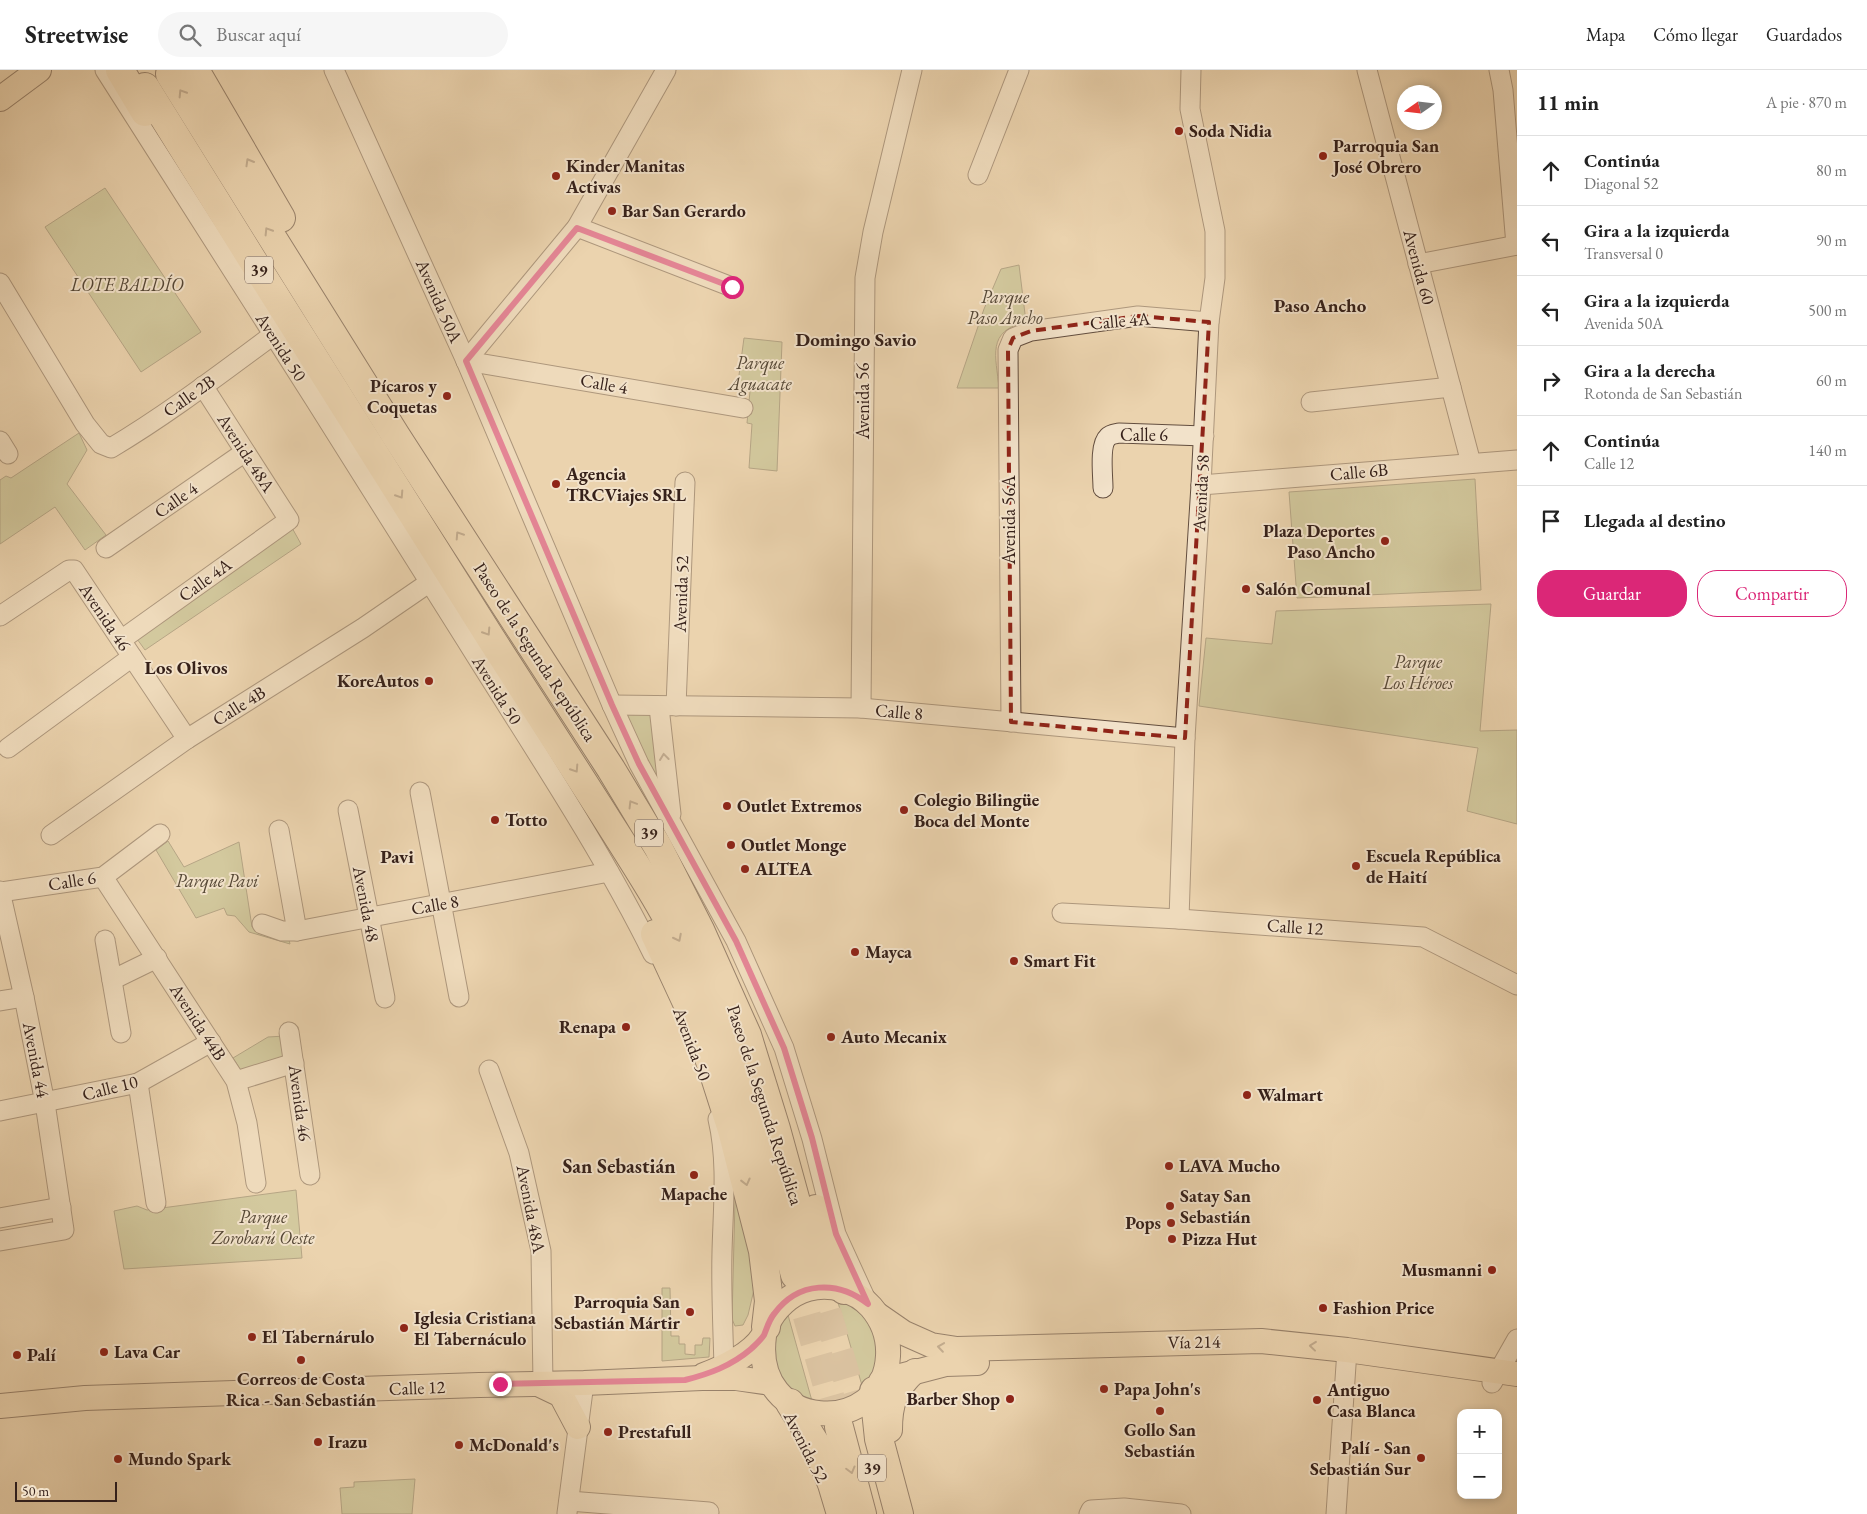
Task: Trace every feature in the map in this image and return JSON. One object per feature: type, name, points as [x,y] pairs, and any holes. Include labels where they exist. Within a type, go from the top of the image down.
[{"type":"highway","points":[[120,70],[281,328],[374,454]]},
{"type":"highway","name":"Paseo de la Segunda República","points":[[145,87],[374,454],[621,842],[674,931],[695,973],[725,1042],[777,1208],[805,1273],[776,1129],[747,1036],[700,930],[658,847],[611,769],[396,436],[354,342],[182,72]]},
{"type":"highway","points":[[621,842],[642,907],[688,1005],[708,1055],[732,1130],[763,1251],[769,1301],[765,1331]]},
{"type":"highway","points":[[658,847],[700,899],[758,1022],[774,1065],[797,1138],[820,1222],[844,1290]]},
{"type":"highway","points":[[878,1385],[879,1439],[899,1514]]},
{"type":"highway","points":[[790,1404],[817,1446],[841,1514]]},
{"type":"highway","name":"39","points":[[862,1514],[849,1424],[885,1514]]},
{"type":"main road","points":[[5,96],[29,70]]},
{"type":"main road","points":[[5,96],[39,70]]},
{"type":"main road","points":[[821,1287],[844,1290],[853,1294],[873,1310],[885,1331],[888,1348],[885,1370],[878,1385],[856,1406],[835,1414],[811,1413],[790,1404],[776,1391],[766,1372],[763,1360],[765,1331],[779,1307],[798,1293],[821,1287]]},
{"type":"main road","name":"Vía 214","points":[[873,1310],[904,1333],[931,1346],[957,1349],[1260,1340],[1346,1358],[1503,1376],[1517,1388]]},
{"type":"main road","name":"Calle 12","points":[[685,1380],[705,1375],[724,1367],[745,1353],[765,1331]]},
{"type":"main road","name":"Vía 214","points":[[878,1385],[915,1371],[946,1364],[1173,1358],[1346,1358]]},
{"type":"main road","points":[[890,1430],[890,1413],[894,1397],[903,1383],[915,1371]]},
{"type":"main road","name":"Calle 12","points":[[0,1406],[85,1398],[719,1378],[771,1383]]},
{"type":"main road","points":[[541,1384],[561,1395],[578,1427]]},
{"type":"street","name":"Avenida 50","points":[[105,70],[430,582],[609,872],[686,1021],[716,1109],[720,1131],[724,1195],[722,1255],[724,1367]]},
{"type":"street","name":"Avenida 50A","points":[[334,70],[466,361],[612,705],[639,764],[736,941],[784,1048],[812,1138],[836,1234],[873,1310]]},
{"type":"street","points":[[466,361],[577,228],[666,70]]},
{"type":"street","name":"Avenida 56","points":[[860,708],[865,278],[873,232],[912,70]]},
{"type":"street","points":[[978,175],[1019,70]]},
{"type":"street","name":"Avenida 58","points":[[1179,919],[1185,738],[1202,485],[1209,322],[1215,278],[1215,231],[1190,110],[1191,70]]},
{"type":"street","name":"Avenida 60","points":[[1366,70],[1471,463]]},
{"type":"street","points":[[1418,264],[1516,245],[1503,90],[1499,70]]},
{"type":"street","points":[[577,228],[732,287]]},
{"type":"street","name":"Calle 2B","points":[[0,283],[86,424],[101,444],[111,448],[203,386],[273,335]]},
{"type":"street","name":"Calle 4A","points":[[1031,331],[1138,316],[1209,322]]},
{"type":"street","name":"Avenida 56A","points":[[1011,722],[1008,350],[1014,338],[1031,331]]},
{"type":"street","name":"Calle 4","points":[[466,361],[743,408]]},
{"type":"street","name":"Avenida 48A","points":[[203,386],[289,520]]},
{"type":"street","points":[[1312,402],[1451,387]]},
{"type":"street","name":"Calle 6","points":[[1103,488],[1103,448],[1106,438],[1110,435],[1119,433],[1204,436]]},
{"type":"street","name":"Calle 4","points":[[106,548],[245,452]]},
{"type":"street","name":"Calle 6B","points":[[1202,485],[1517,460]]},
{"type":"street","name":"Avenida 52","points":[[672,822],[667,706],[685,482]]},
{"type":"street","name":"Calle 4A","points":[[121,640],[289,520]]},
{"type":"street","name":"Avenida 46","points":[[0,616],[69,570],[74,570],[187,739]]},
{"type":"street","name":"Calle 4B","points":[[51,835],[187,739],[363,628],[430,582]]},
{"type":"street","points":[[8,748],[132,657]]},
{"type":"street","name":"Calle 8","points":[[612,705],[860,708],[1185,738]]},
{"type":"street","points":[[420,792],[459,997]]},
{"type":"street","name":"Avenida 48","points":[[348,810],[385,998]]},
{"type":"street","points":[[279,830],[297,931]]},
{"type":"street","name":"Calle 6","points":[[0,891],[104,877],[160,834]]},
{"type":"street","name":"Calle 8","points":[[262,924],[282,932],[297,931],[609,872]]},
{"type":"street","name":"Avenida 44B","points":[[104,877],[236,1080],[246,1123],[256,1183]]},
{"type":"street","name":"Avenida 44","points":[[0,891],[45,1103],[64,1230],[0,1241]]},
{"type":"street","name":"Calle 12","points":[[1062,913],[1423,936],[1517,985]]},
{"type":"street","points":[[105,940],[121,1033]]},
{"type":"street","points":[[112,980],[157,958]]},
{"type":"street","points":[[0,1001],[24,997]]},
{"type":"street","name":"Avenida 46","points":[[289,1032],[310,1175]]},
{"type":"street","name":"Calle 10","points":[[0,1111],[138,1083],[212,1042]]},
{"type":"street","points":[[236,1080],[294,1062]]},
{"type":"street","name":"Avenida 48A","points":[[489,1070],[519,1153],[541,1251],[541,1384]]},
{"type":"street","points":[[138,1083],[156,1203]]},
{"type":"street","points":[[0,1218],[61,1207]]},
{"type":"street","points":[[1503,1376],[1517,1339]]},
{"type":"street","points":[[1336,1514],[1346,1358]]},
{"type":"street","points":[[584,1383],[568,1508],[708,1513]]},
{"type":"street","name":"Avenida 52","points":[[771,1383],[812,1453],[826,1486],[834,1514]]},
{"type":"street","points":[[878,1385],[913,1514]]},
{"type":"street","points":[[1089,1514],[1091,1510],[1110,1508],[1181,1514]]},
{"type":"highlighted area","points":[[1138,316],[1209,322],[1185,738],[1011,722],[1008,350],[1013,338],[1031,331]]},
{"type":"green space","name":"LOTE BALDÍO","points":[[105,188],[201,332],[141,372],[45,227]]},
{"type":"green space","name":"Parque Paso Ancho","points":[[1019,265],[1026,322],[1013,326],[999,338],[996,346],[996,355],[999,388],[957,388],[984,309],[1001,269]]},
{"type":"green space","name":"Parque Aguacate","points":[[744,338],[782,342],[777,471],[749,468],[752,424],[747,423],[750,391],[737,390]]},
{"type":"green space","points":[[79,433],[87,450],[67,484],[106,535],[85,550],[55,507],[0,544],[0,480],[6,476],[11,478]]},
{"type":"green space","name":"Plaza Deportes Paso Ancho","points":[[1475,479],[1481,590],[1297,598],[1289,492]]},
{"type":"green space","points":[[291,526],[301,544],[145,650],[132,632]]},
{"type":"green space","name":"Parque Los Héroes","points":[[1491,604],[1480,731],[1517,730],[1517,824],[1467,811],[1478,748],[1199,706],[1206,638],[1272,644],[1276,611]]},
{"type":"green space","points":[[623,713],[651,714],[661,794]]},
{"type":"green space","name":"Parque Pavi","points":[[168,841],[184,867],[239,842],[252,927],[269,932],[286,928],[290,944],[249,932],[235,916],[227,915],[224,908],[196,918],[156,850]]},
{"type":"green space","points":[[285,1036],[288,1058],[243,1074],[233,1058],[268,1037]]},
{"type":"green space","points":[[733,1161],[761,1260],[748,1315],[743,1325],[735,1326],[732,1319],[735,1201]]},
{"type":"green space","name":"Parque Zorobarú Oeste","points":[[296,1190],[302,1258],[124,1269],[114,1211],[137,1206],[147,1210]]},
{"type":"green space","points":[[662,1288],[670,1288],[671,1336],[679,1336],[679,1344],[685,1344],[685,1354],[695,1355],[695,1345],[702,1345],[703,1338],[710,1338],[709,1357],[662,1361]]},
{"type":"green space","points":[[837,1299],[849,1301],[876,1325],[879,1364],[863,1389]]},
{"type":"green space","points":[[788,1315],[812,1401],[792,1394],[776,1368],[774,1329]]},
{"type":"green space","points":[[415,1479],[412,1514],[342,1514],[340,1488],[354,1487],[354,1482]]},
{"type":"tunnel","points":[[815,1271],[860,1422]]},
{"type":"tunnel","points":[[795,1275],[839,1427]]},
{"type":"place","name":"Soda Nidia","points":[[1179,131]]},
{"type":"place","name":"Parroquia San José Obrero","points":[[1323,156]]},
{"type":"place","name":"Kinder Manitas Activas","points":[[556,176]]},
{"type":"place","name":"Bar San Gerardo","points":[[612,211]]},
{"type":"place","name":"Pícaros y Coquetas","points":[[447,396]]},
{"type":"place","name":"Agencia TRCViajes SRL","points":[[556,484]]},
{"type":"place","name":"Plaza Deportes Paso Ancho","points":[[1385,541]]},
{"type":"place","name":"Salón Comunal","points":[[1246,589]]},
{"type":"place","name":"KoreAutos","points":[[429,681]]},
{"type":"place","name":"Outlet Extremos","points":[[727,806]]},
{"type":"place","name":"Colegio Bilingüe Boca del Monte","points":[[904,810]]},
{"type":"place","name":"Totto","points":[[495,820]]},
{"type":"place","name":"Outlet Monge","points":[[731,845]]},
{"type":"place","name":"Escuela República de Haití","points":[[1356,866]]},
{"type":"place","name":"ALTEA","points":[[745,869]]},
{"type":"place","name":"Mayca","points":[[855,952]]},
{"type":"place","name":"Smart Fit","points":[[1014,961]]},
{"type":"place","name":"Renapa","points":[[626,1027]]},
{"type":"place","name":"Auto Mecanix","points":[[831,1037]]},
{"type":"place","name":"Walmart","points":[[1247,1095]]},
{"type":"place","name":"LAVA Mucho","points":[[1169,1166]]},
{"type":"place","name":"Mapache","points":[[694,1175]]},
{"type":"place","name":"Satay San Sebastián","points":[[1170,1206]]},
{"type":"place","name":"Pops","points":[[1171,1223]]},
{"type":"place","name":"Pizza Hut","points":[[1172,1239]]},
{"type":"place","name":"Musmanni","points":[[1492,1270]]},
{"type":"place","name":"Fashion Price","points":[[1323,1308]]},
{"type":"place","name":"Parroquia San Sebastián Mártir","points":[[690,1312]]},
{"type":"place","name":"Iglesia Cristiana El Tabernáculo","points":[[404,1328]]},
{"type":"place","name":"El Tabernárulo","points":[[252,1337]]},
{"type":"place","name":"Lava Car","points":[[104,1352]]},
{"type":"place","name":"Palí","points":[[17,1355]]},
{"type":"place","name":"Correos de Costa Rica - San Sebastián","points":[[301,1360]]},
{"type":"place","name":"Papa John's","points":[[1104,1389]]},
{"type":"place","name":"Barber Shop","points":[[1010,1399]]},
{"type":"place","name":"Antiguo Casa Blanca","points":[[1317,1400]]},
{"type":"place","name":"Gollo San Sebastián","points":[[1160,1411]]},
{"type":"place","name":"Prestafull","points":[[608,1432]]},
{"type":"place","name":"Irazu","points":[[318,1442]]},
{"type":"place","name":"McDonald's","points":[[459,1445]]},
{"type":"place","name":"Palí - San Sebastián Sur","points":[[1421,1458]]},
{"type":"place","name":"Mundo Spark","points":[[118,1459]]},
{"type":"district","name":"Paso Ancho","points":[[1320,305]]},
{"type":"district","name":"Domingo Savio","points":[[856,339]]},
{"type":"district","name":"Los Olivos","points":[[186,667]]},
{"type":"district","name":"Pavi","points":[[397,856]]},
{"type":"district","name":"San Sebastián","points":[[619,1166]]},
{"type":"route","points":[[500,1384],[685,1380],[705,1375],[724,1367],[752,1348],[764,1336],[766,1327],[779,1307],[798,1293],[821,1287],[833,1288],[853,1294],[868,1304],[836,1234],[812,1138],[784,1048],[736,941],[639,764],[612,705],[466,361],[577,228],[732,287]]}]
